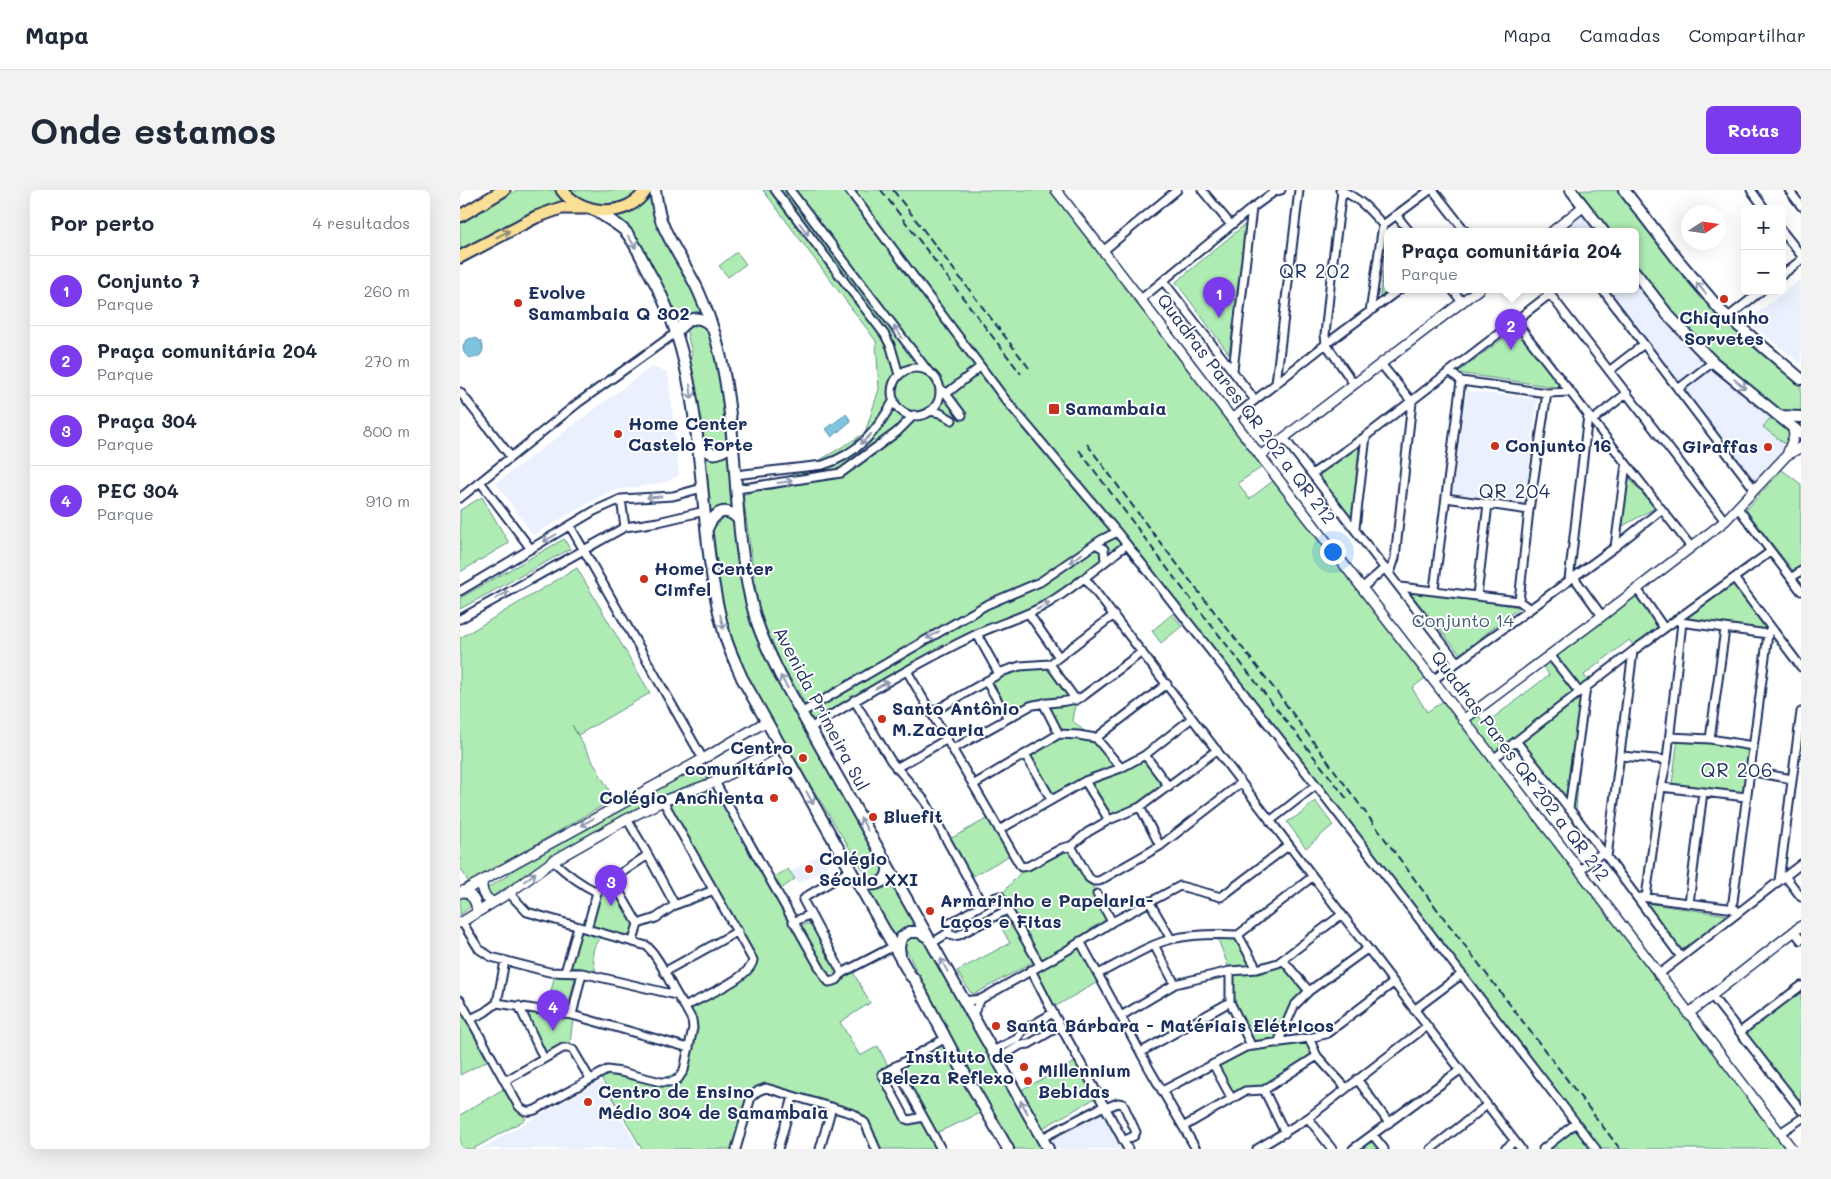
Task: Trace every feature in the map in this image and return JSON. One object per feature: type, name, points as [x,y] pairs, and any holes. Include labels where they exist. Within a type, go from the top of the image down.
[{"type":"main road","points":[[460,216],[504,190]]},
{"type":"main road","points":[[562,190],[573,202],[590,209],[624,230],[655,281],[677,331],[690,389],[715,592],[726,638],[742,678],[910,975],[915,980],[1008,1149]]},
{"type":"main road","points":[[460,257],[536,217],[561,208],[614,211],[630,205],[646,190]]},
{"type":"main road","name":"Avenida Primeira Sul","points":[[655,190],[661,222],[698,290],[720,355],[728,400],[739,520],[747,580],[755,616],[772,658],[801,713],[1048,1149]]},
{"type":"main road","points":[[1571,190],[1601,228]]},
{"type":"main road","points":[[1624,190],[1678,260],[1728,318],[1801,379]]},
{"type":"main road","points":[[1639,277],[1668,315],[1713,362],[1797,431]]},
{"type":"main road","points":[[677,331],[687,321],[692,319],[702,319],[712,328]]},
{"type":"main road","points":[[1780,416],[1801,417]]},
{"type":"main road","points":[[697,444],[716,454],[732,446]]},
{"type":"main road","points":[[706,529],[712,518],[723,512],[732,513],[739,520]]},
{"type":"main road","points":[[859,883],[874,885],[880,883],[887,874],[888,866]]},
{"type":"main road","points":[[900,956],[901,938],[909,932],[919,932],[930,940]]},
{"type":"street","points":[[775,190],[885,335],[891,347],[899,375]]},
{"type":"street","points":[[790,190],[962,415]]},
{"type":"street","points":[[849,190],[980,368],[1117,532],[1316,785],[1596,1149]]},
{"type":"street","name":"Quadras Pares QR 202 a QR 212","points":[[1056,190],[1142,299],[1231,419],[1792,1149]]},
{"type":"street","points":[[1103,251],[1177,190]]},
{"type":"street","points":[[1202,190],[1231,226]]},
{"type":"street","points":[[1142,299],[1252,208],[1274,192],[1281,190]]},
{"type":"street","points":[[1276,383],[1299,190]]},
{"type":"street","points":[[1370,312],[1382,225],[1431,190],[1463,228]]},
{"type":"street","points":[[1751,190],[1762,205]]},
{"type":"street","points":[[1789,190],[1801,206]]},
{"type":"street","points":[[1354,384],[1326,344],[1325,335],[1341,191],[1354,196],[1365,204],[1382,225]]},
{"type":"street","points":[[1558,228],[1584,206]]},
{"type":"street","points":[[1233,370],[1252,208]]},
{"type":"street","points":[[1396,215],[1406,228]]},
{"type":"street","points":[[1786,236],[1801,255]]},
{"type":"street","points":[[1786,272],[1801,260]]},
{"type":"street","points":[[1164,282],[1255,400]]},
{"type":"street","points":[[1231,419],[1326,344],[1395,293]]},
{"type":"street","points":[[1455,293],[1462,302]]},
{"type":"street","points":[[1260,456],[1474,293]]},
{"type":"street","points":[[1312,474],[1451,372],[1547,293]]},
{"type":"street","points":[[1549,293],[1725,521]]},
{"type":"street","points":[[1605,293],[1755,490]]},
{"type":"street","points":[[1728,318],[1756,295]]},
{"type":"street","points":[[1515,321],[1691,547]]},
{"type":"street","points":[[460,498],[578,403],[677,331]]},
{"type":"street","points":[[1609,371],[1644,344]]},
{"type":"street","points":[[1678,389],[1713,362]]},
{"type":"street","points":[[1362,588],[1388,571],[1395,558],[1412,402],[1382,364]]},
{"type":"street","points":[[928,371],[922,368],[912,368],[899,375],[893,389],[894,400],[902,411],[914,416],[930,411],[939,399],[939,385]]},
{"type":"street","points":[[946,394],[980,368]]},
{"type":"street","points":[[1451,372],[1461,381],[1547,393],[1571,392]]},
{"type":"street","points":[[1434,590],[1461,381]]},
{"type":"street","points":[[460,392],[511,457]]},
{"type":"street","points":[[1519,600],[1529,510],[1547,393]]},
{"type":"street","points":[[1602,616],[1571,578],[1591,418],[1626,393]]},
{"type":"street","points":[[735,475],[823,465],[836,461],[865,441],[880,424],[894,400]]},
{"type":"street","points":[[930,411],[940,413],[952,420]]},
{"type":"street","points":[[737,489],[840,473],[897,432],[914,416]]},
{"type":"street","points":[[1787,455],[1797,431]]},
{"type":"street","points":[[1355,528],[1366,436]]},
{"type":"street","points":[[1284,438],[1457,662]]},
{"type":"street","points":[[1463,720],[1725,521],[1787,455],[1801,447]]},
{"type":"street","points":[[1614,547],[1626,464]]},
{"type":"street","points":[[481,483],[531,549]]},
{"type":"street","points":[[460,590],[594,511],[621,499],[672,496],[702,488]]},
{"type":"street","points":[[1446,498],[1529,510]]},
{"type":"street","points":[[621,499],[625,527]]},
{"type":"street","points":[[1477,595],[1488,504]]},
{"type":"street","points":[[1738,508],[1800,589]]},
{"type":"street","points":[[1433,680],[1614,547],[1661,510]]},
{"type":"street","points":[[460,620],[625,527],[658,522],[705,511]]},
{"type":"street","points":[[570,526],[582,550],[703,758]]},
{"type":"street","points":[[801,713],[986,605],[1040,582],[1095,544],[1117,532]]},
{"type":"street","points":[[1095,544],[1104,549],[1106,561]]},
{"type":"street","points":[[810,728],[854,700],[978,634],[1029,614],[1060,596],[1126,545]]},
{"type":"street","points":[[1493,759],[1664,628],[1678,622],[1770,552]]},
{"type":"street","points":[[1791,578],[1801,570]]},
{"type":"street","points":[[1085,578],[1521,1149]]},
{"type":"street","points":[[1734,578],[1769,630],[1801,668]]},
{"type":"street","points":[[1400,587],[1519,600],[1530,609]]},
{"type":"street","points":[[1637,589],[1664,628]]},
{"type":"street","points":[[1029,614],[1059,657]]},
{"type":"street","points":[[931,713],[999,674],[1020,666],[1050,664],[1114,615]]},
{"type":"street","points":[[1678,622],[1725,629],[1769,630]]},
{"type":"street","points":[[1646,897],[1670,737],[1678,622]]},
{"type":"street","points":[[1710,739],[1725,629]]},
{"type":"street","points":[[1732,909],[1769,630]]},
{"type":"street","points":[[978,634],[999,674]]},
{"type":"street","points":[[1579,870],[1605,854],[1621,756],[1634,651]]},
{"type":"street","points":[[953,749],[1030,706],[1076,700],[1088,694],[1142,652]]},
{"type":"street","points":[[1550,654],[1579,692]]},
{"type":"street","points":[[1050,664],[1076,700]]},
{"type":"street","points":[[908,671],[1021,867],[1028,866],[1062,848],[1072,846],[1088,832],[1109,820],[1140,807],[1217,750]]},
{"type":"street","points":[[986,681],[1008,718]]},
{"type":"street","points":[[1096,738],[1167,684]]},
{"type":"street","points":[[1569,809],[1586,687]]},
{"type":"street","points":[[854,700],[896,768],[925,801],[982,904]]},
{"type":"street","points":[[1043,703],[1059,734]]},
{"type":"street","points":[[1782,878],[1801,712]]},
{"type":"street","points":[[1000,830],[1084,781],[1121,768],[1145,755],[1192,718]]},
{"type":"street","points":[[462,892],[767,721]]},
{"type":"street","points":[[973,785],[1059,734],[1096,738],[1121,768]]},
{"type":"street","points":[[1670,737],[1710,739],[1753,746]]},
{"type":"street","points":[[896,768],[947,739]]},
{"type":"street","points":[[1516,741],[1605,854],[1681,957]]},
{"type":"street","points":[[676,996],[582,973],[549,972],[491,957],[479,949],[461,922],[509,893],[553,861],[627,819],[663,801],[715,782],[781,745]]},
{"type":"street","points":[[1025,754],[1051,799]]},
{"type":"street","points":[[1145,755],[1169,787]]},
{"type":"street","points":[[1621,756],[1667,760]]},
{"type":"street","points":[[1750,771],[1792,779]]},
{"type":"street","points":[[1084,781],[1109,820]]},
{"type":"street","points":[[715,782],[828,981],[837,980],[842,973],[894,946]]},
{"type":"street","points":[[1072,846],[1089,878],[1094,881],[1099,880],[1160,846],[1241,783]]},
{"type":"street","points":[[1270,821],[1316,785]]},
{"type":"street","points":[[1662,787],[1746,797]]},
{"type":"street","points":[[1689,903],[1703,792]]},
{"type":"street","points":[[663,801],[752,956],[753,963],[751,968],[729,983],[685,1007]]},
{"type":"street","points":[[1140,807],[1160,846]]},
{"type":"street","points":[[627,819],[675,905]]},
{"type":"street","points":[[964,1001],[981,998],[1149,901],[1180,886],[1221,897],[1288,846]]},
{"type":"street","points":[[587,929],[597,892],[612,879],[648,855]]},
{"type":"street","points":[[553,861],[583,886],[597,892]]},
{"type":"street","points":[[1658,975],[1801,864]]},
{"type":"street","points":[[842,973],[803,902],[805,897],[852,870]]},
{"type":"street","points":[[1098,974],[1154,945],[1171,939],[1216,934],[1238,935],[1312,877]]},
{"type":"street","points":[[1782,878],[1801,897]]},
{"type":"street","points":[[612,879],[638,924],[633,941]]},
{"type":"street","points":[[483,880],[484,896],[494,902]]},
{"type":"street","points":[[638,924],[656,918],[675,905],[714,890]]},
{"type":"street","points":[[462,892],[473,898],[477,912]]},
{"type":"street","points":[[460,1000],[518,1105],[530,1112],[605,1071],[611,1070],[661,1082],[672,1082],[679,1078],[684,1070],[693,1028],[692,1020],[676,996],[656,957],[647,946],[527,912],[509,893]]},
{"type":"street","points":[[1097,894],[1112,922]]},
{"type":"street","points":[[948,933],[950,923],[982,904],[1000,896],[1040,965]]},
{"type":"street","points":[[1636,897],[1742,910]]},
{"type":"street","points":[[1149,901],[1171,939]]},
{"type":"street","points":[[948,933],[953,936],[959,935],[1009,909]]},
{"type":"street","points":[[1121,1016],[1175,984],[1230,971],[1272,966],[1283,960],[1341,914]]},
{"type":"street","points":[[793,922],[810,915]]},
{"type":"street","points":[[565,972],[578,927]]},
{"type":"street","points":[[1688,1014],[1798,929],[1801,940]]},
{"type":"street","points":[[664,972],[738,931]]},
{"type":"street","points":[[930,940],[948,933]]},
{"type":"street","points":[[1238,935],[1257,968]]},
{"type":"street","points":[[1080,941],[1196,1149]]},
{"type":"street","points":[[1154,945],[1175,984]]},
{"type":"street","points":[[1278,1042],[1294,1006],[1309,991],[1367,949]]},
{"type":"street","points":[[1283,960],[1309,991]]},
{"type":"street","points":[[471,1019],[497,1003],[505,961]]},
{"type":"street","points":[[1031,970],[1128,1149]]},
{"type":"street","points":[[1230,971],[1230,1002],[1251,1045]]},
{"type":"street","points":[[572,1015],[582,973]]},
{"type":"street","points":[[1414,1010],[1462,974]]},
{"type":"street","points":[[1162,1091],[1251,1045],[1326,1034],[1393,983]]},
{"type":"street","points":[[1740,1032],[1801,986]]},
{"type":"street","points":[[1711,995],[1801,1110]]},
{"type":"street","points":[[972,1016],[981,998]]},
{"type":"street","points":[[1141,1052],[1230,1002]]},
{"type":"street","points":[[497,1003],[572,1015],[689,1048]]},
{"type":"street","points":[[519,1006],[544,1059]]},
{"type":"street","points":[[1019,1042],[1022,1031],[1053,1013]]},
{"type":"street","points":[[995,1055],[1019,1042],[1029,1044],[1060,1026]]},
{"type":"street","points":[[1256,1149],[1308,1118],[1426,1026]]},
{"type":"street","points":[[923,1117],[908,1120],[902,1114],[882,1075],[946,1038]]},
{"type":"street","points":[[1309,1038],[1317,1056],[1346,1088]]},
{"type":"street","points":[[505,1081],[563,1048],[571,1048],[590,1079]]},
{"type":"street","points":[[1183,1127],[1248,1090],[1264,1090],[1317,1056]]},
{"type":"street","points":[[1213,1064],[1232,1099]]},
{"type":"street","points":[[895,1066],[941,1149]]},
{"type":"street","points":[[1353,1149],[1460,1070]]},
{"type":"street","points":[[1357,1079],[1389,1123]]},
{"type":"street","points":[[736,1149],[749,1101],[754,1093],[766,1088],[854,1114],[861,1119],[869,1130],[876,1149]]},
{"type":"street","points":[[1264,1090],[1285,1133]]},
{"type":"street","points":[[778,1149],[793,1097]]},
{"type":"street","points":[[1042,1138],[1104,1107],[1118,1103],[1123,1104],[1136,1132],[1134,1136],[1123,1141]]},
{"type":"street","points":[[1431,1149],[1487,1105]]},
{"type":"street","points":[[820,1149],[832,1107]]},
{"type":"street","points":[[1308,1118],[1332,1149]]},
{"type":"street","points":[[1780,1133],[1801,1119]]},
{"type":"street","points":[[1543,1149],[1576,1123]]},
{"type":"street","points":[[1373,1135],[1384,1149]]},
{"type":"street","points":[[1505,1149],[1515,1141]]},
{"type":"shaded area","points":[[1589,210],[1603,228],[1565,228]]},
{"type":"shaded area","points":[[1639,273],[1801,433],[1801,445],[1759,489],[1610,293],[1639,293]]},
{"type":"shaded area","points":[[1801,279],[1801,364],[1747,321],[1780,295],[1786,295],[1786,291]]},
{"type":"shaded area","name":"Home Center Castelo Forte","points":[[651,367],[668,372],[679,475],[666,482],[608,492],[533,535],[496,483]]},
{"type":"shaded area","name":"Conjunto 16","points":[[1466,391],[1537,399],[1525,503],[1453,493]]},
{"type":"shaded area","name":"Colégio Século XXI","points":[[821,854],[828,866],[798,884],[790,872]]},
{"type":"shaded area","name":"Centro de Ensino Médio 304 de Samambaia","points":[[601,1081],[639,1149],[480,1149],[527,1122]]},
{"type":"shaded area","points":[[1100,1108],[1124,1149],[1055,1149],[1049,1138]]},
{"type":"green space","points":[[517,190],[557,190],[570,203],[460,255],[460,223]]},
{"type":"green space","points":[[567,190],[640,190],[623,203],[614,206],[604,206],[584,201]]},
{"type":"green space","points":[[763,190],[1058,190],[1135,289],[1262,467],[1238,483],[1249,499],[1273,481],[1428,676],[1412,688],[1427,712],[1446,699],[1789,1149],[1543,1149],[1576,1123],[1127,545],[1060,596],[814,722],[777,657],[760,620],[743,495],[790,476],[865,433],[879,389],[876,341]]},
{"type":"green space","points":[[1575,190],[1619,190],[1675,262],[1801,379],[1801,430],[1718,363],[1647,282],[1639,272],[1639,228],[1605,228]]},
{"type":"green space","points":[[651,192],[706,317],[681,325],[632,233],[624,223],[612,214]]},
{"type":"green space","points":[[1249,221],[1229,354],[1176,282]]},
{"type":"green space","points":[[737,252],[746,264],[728,277],[719,266]]},
{"type":"green space","points":[[1384,267],[1384,293],[1393,293],[1379,303]]},
{"type":"green space","points":[[692,320],[705,326],[718,356],[725,404],[723,414],[726,440],[724,446],[714,449],[704,439],[702,417],[697,408],[689,361],[692,354],[686,328]]},
{"type":"green space","points":[[1517,328],[1562,388],[1457,373]]},
{"type":"green space","points":[[1769,419],[1775,419],[1788,430],[1790,436],[1785,444],[1763,427]]},
{"type":"green space","points":[[1359,445],[1353,521],[1315,474]]},
{"type":"green space","points":[[730,451],[737,513],[708,516],[701,453]]},
{"type":"green space","points":[[1782,470],[1801,484],[1801,567],[1794,572],[1746,510]]},
{"type":"green space","points":[[1628,477],[1655,508],[1621,527]]},
{"type":"green space","points":[[482,497],[509,543],[460,572],[460,510]]},
{"type":"green space","points":[[726,514],[733,516],[755,623],[885,869],[880,878],[873,879],[865,873],[785,744],[744,671],[729,631],[721,592],[713,530],[717,519]]},
{"type":"green space","points":[[564,539],[570,549],[460,609],[460,598]]},
{"type":"green space","points":[[577,568],[650,693],[578,735],[572,725],[614,799],[469,883],[460,867],[460,638]]},
{"type":"green space","points":[[1733,583],[1766,630],[1682,620]]},
{"type":"green space","name":"Conjunto 14","points":[[1408,590],[1520,607],[1460,654]]},
{"type":"green space","points":[[1638,592],[1665,631],[1638,651],[1629,640],[1584,675],[1592,686],[1584,692],[1556,657]]},
{"type":"green space","points":[[1172,614],[1182,626],[1161,643],[1152,631]]},
{"type":"green space","points":[[1555,657],[1584,693],[1576,812],[1521,742],[1570,704],[1497,757],[1470,721],[1478,715],[1485,724],[1549,675],[1543,666]]},
{"type":"green space","points":[[1050,664],[1076,700],[1072,720],[1096,738],[1121,768],[1145,755],[1169,787],[1140,807],[1109,820],[1085,781],[1051,799],[1025,754],[1059,734],[1043,702],[1008,718],[986,681],[1004,671]]},
{"type":"green space","points":[[1678,738],[1749,748],[1743,793],[1672,784]]},
{"type":"green space","points":[[701,763],[708,778],[655,799],[572,845],[493,896],[487,893],[487,888],[507,876],[519,865]]},
{"type":"green space","points":[[714,780],[829,980],[851,968],[870,1003],[840,1022],[860,1056],[878,1046],[890,1070],[884,1074],[909,1119],[921,1113],[941,1149],[876,1149],[865,1123],[854,1114],[772,1090],[754,1093],[736,1149],[642,1149],[599,1074],[605,1071],[656,1081],[684,1070],[691,1038],[697,1032],[695,1018],[685,1007],[729,983],[753,963],[663,801]]},
{"type":"green space","points":[[1315,801],[1333,825],[1306,848],[1287,822],[1302,813]]},
{"type":"green space","points":[[992,816],[1012,854],[970,878],[948,840]]},
{"type":"green space","points":[[1071,846],[1112,922],[1080,941],[1101,980],[1051,1009],[1031,970],[1040,965],[1000,896],[1022,871]]},
{"type":"green space","points":[[788,869],[795,879],[781,889],[774,877]]},
{"type":"green space","points":[[890,875],[919,925],[904,929],[897,942],[869,889]]},
{"type":"green space","points":[[605,887],[614,888],[634,923],[628,936],[595,928],[592,924],[602,889]]},
{"type":"green space","points":[[465,897],[471,903],[470,907],[460,915],[460,899]]},
{"type":"green space","points":[[1645,903],[1727,915],[1681,951]]},
{"type":"green space","points":[[1008,911],[1034,959],[1033,962],[973,994],[957,971],[1010,943],[996,918]]},
{"type":"green space","points":[[807,923],[811,925],[837,970],[830,976],[800,927]]},
{"type":"green space","points":[[580,930],[603,936],[596,944],[593,952],[596,972],[569,968]]},
{"type":"green space","points":[[1216,934],[1238,935],[1257,968],[1283,960],[1309,991],[1294,1006],[1278,1042],[1309,1038],[1317,1056],[1260,1090],[1232,1099],[1213,1064],[1251,1045],[1230,1002],[1230,971]]},
{"type":"green space","points":[[908,936],[921,937],[957,996],[1044,1149],[1014,1149],[933,1005],[903,942]]},
{"type":"green space","points":[[555,974],[576,975],[568,1007],[563,1010],[547,1008]]},
{"type":"green space","points":[[1801,990],[1801,1107],[1744,1034]]},
{"type":"green space","points":[[460,1008],[487,1061],[460,1075]]},
{"type":"green space","points":[[529,1012],[573,1018],[570,1044],[550,1052],[545,1050],[526,1015]]},
{"type":"green space","points":[[943,1042],[983,1112],[936,1133],[896,1068]]},
{"type":"green space","points":[[1079,1060],[1099,1096],[1041,1129],[1019,1091]]},
{"type":"green space","points":[[505,1088],[520,1113],[526,1119],[473,1149],[460,1149],[460,1115]]},
{"type":"green space","points":[[1373,1135],[1384,1149],[1353,1149]]},
{"type":"water","points":[[473,338],[480,341],[483,348],[480,355],[473,358],[466,355],[463,348],[466,341]]},
{"type":"water","points":[[846,414],[851,421],[832,437],[826,429]]},
{"type":"railway","points":[[881,190],[1021,374]]},
{"type":"railway","points":[[893,190],[1029,368]]},
{"type":"railway","points":[[1087,444],[1149,528],[1276,691],[1424,892],[1620,1149]]},
{"type":"railway","points":[[1079,450],[1176,580],[1347,799]]},
{"type":"place","name":"Chiquinho Sorvetes","points":[[1724,299]]},
{"type":"place","name":"Evolve Samambaia Q 302","points":[[518,303]]},
{"type":"place","name":"Conjunto 7","points":[[1219,318]]},
{"type":"place","name":"Praça comunitária 204","points":[[1511,350]]},
{"type":"place","name":"Samambaia","points":[[1054,409]]},
{"type":"place","name":"Home Center Castelo Forte","points":[[618,434]]},
{"type":"place","name":"Conjunto 16","points":[[1495,446]]},
{"type":"place","name":"Giraffas","points":[[1768,447]]},
{"type":"place","name":"Home Center Cimfel","points":[[644,579]]},
{"type":"place","name":"Santo Antônio M.Zacaria","points":[[882,719]]},
{"type":"place","name":"Centro comunitário","points":[[803,758]]},
{"type":"place","name":"Colégio Anchienta","points":[[774,798]]},
{"type":"place","name":"Bluefit","points":[[873,817]]},
{"type":"place","name":"Colégio Século XXI","points":[[809,869]]},
{"type":"place","name":"Praça 304","points":[[611,906]]},
{"type":"place","name":"Armarinho e Papelaria- Laços e Fitas","points":[[930,911]]},
{"type":"place","name":"Santa Bárbara - Matériais Elétricos","points":[[996,1026]]},
{"type":"place","name":"PEC 304","points":[[553,1031]]},
{"type":"place","name":"Instituto de Beleza Reflexo","points":[[1024,1067]]},
{"type":"place","name":"Millennium Bebidas","points":[[1028,1081]]},
{"type":"place","name":"Centro de Ensino Médio 304 de Samambaia","points":[[588,1102]]},
{"type":"district","name":"QR 202","points":[[1315,271]]},
{"type":"district","name":"QR 204","points":[[1515,491]]},
{"type":"district","name":"QR 206","points":[[1737,770]]}]
